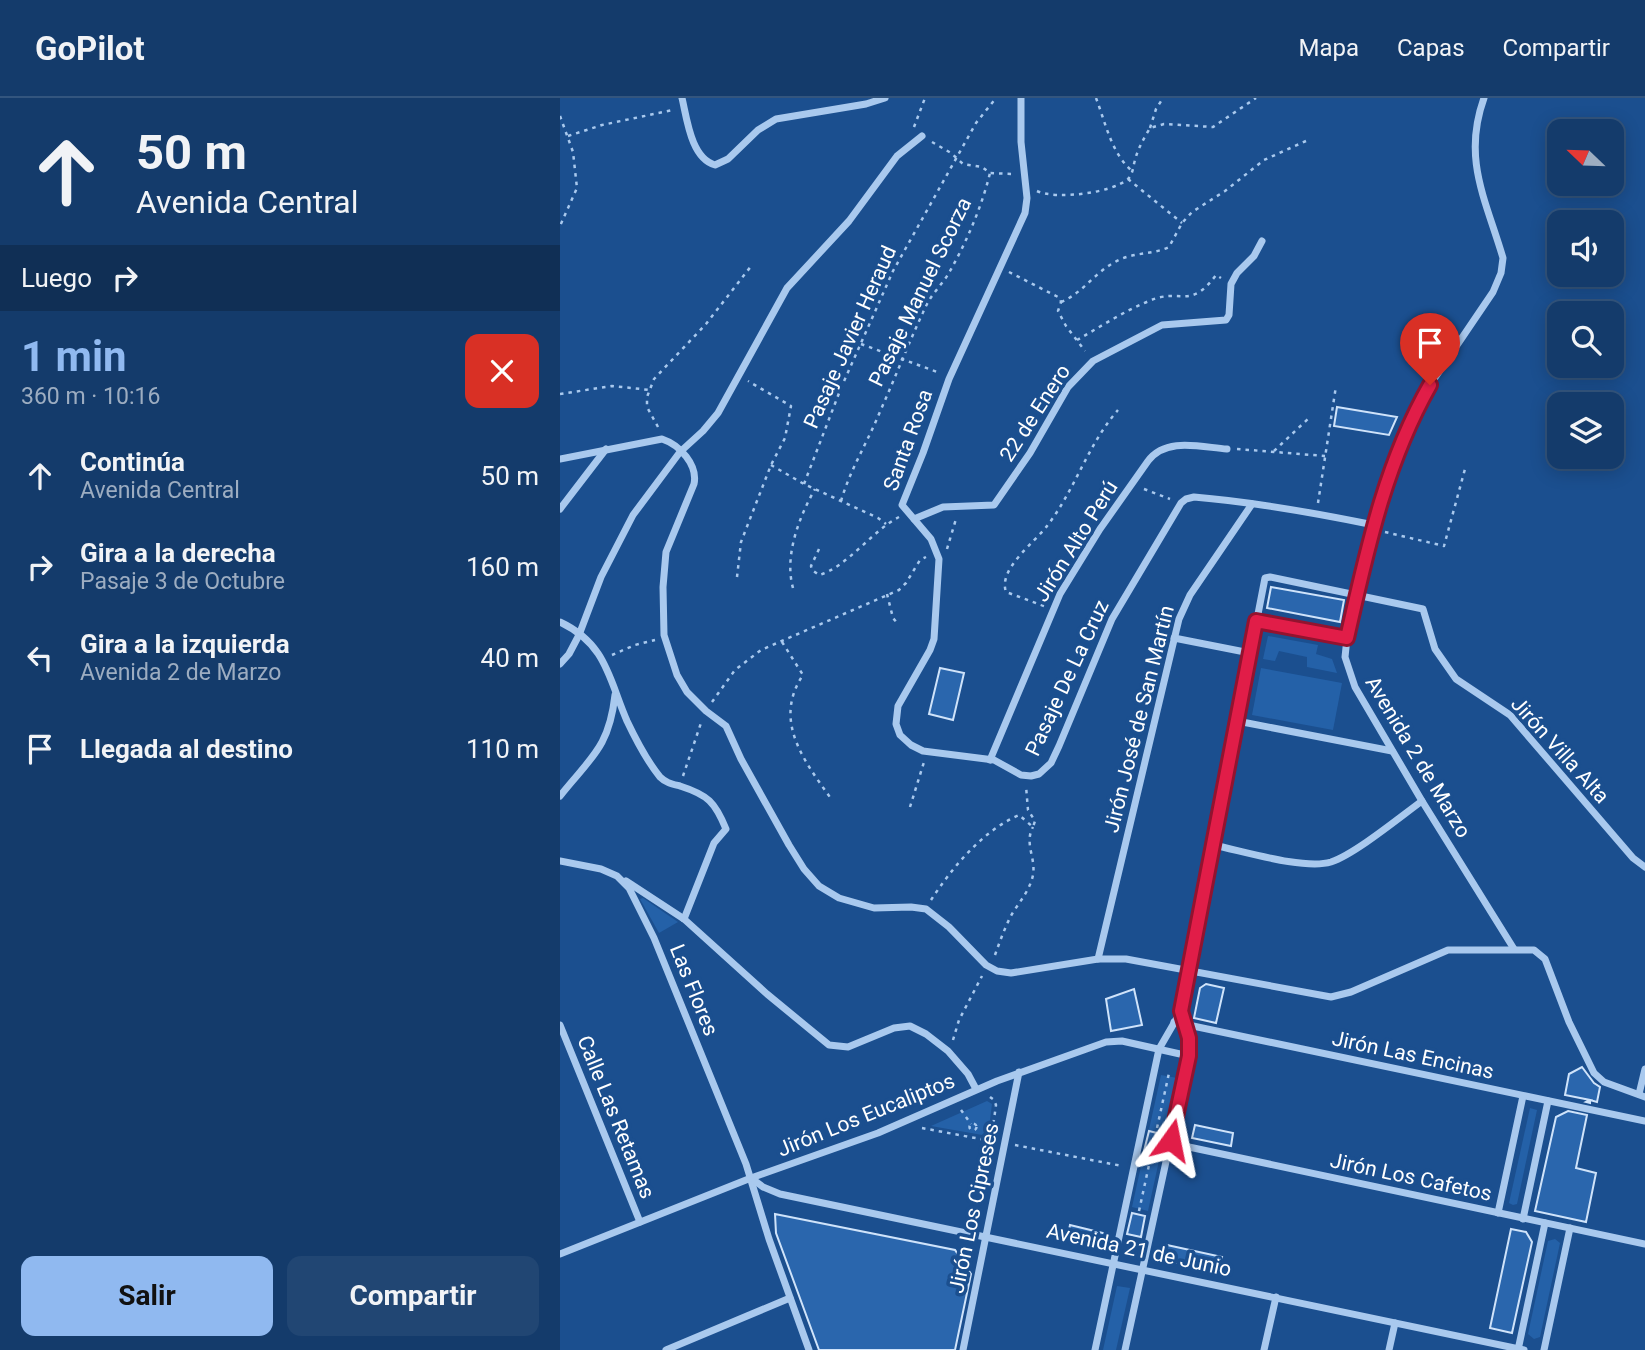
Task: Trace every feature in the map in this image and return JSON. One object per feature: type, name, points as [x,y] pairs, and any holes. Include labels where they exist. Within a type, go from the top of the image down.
[{"type":"street","points":[[682,98],[700,155],[715,165],[728,159],[758,130],[776,119],[866,104],[886,98]]},
{"type":"street","name":"Santa Rosa","points":[[990,760],[928,752],[907,742],[898,731],[895,719],[898,706],[933,644],[939,565],[931,539],[902,505],[948,379],[1022,222],[1027,198],[1021,142],[1021,98]]},
{"type":"street","name":"Avenida 2 de Marzo","points":[[1484,98],[1475,134],[1474,156],[1503,265],[1493,292],[1430,385],[1407,427],[1386,482],[1374,525],[1347,638],[1345,657],[1350,678],[1392,751],[1514,949]]},
{"type":"street","points":[[560,664],[579,635],[601,577],[638,507],[680,452],[704,431],[718,414],[787,288],[849,221],[897,156],[922,136]]},
{"type":"street","name":"22 de Enero","points":[[914,519],[937,508],[960,505],[990,506],[997,503],[1073,379],[1093,361],[1162,325],[1226,320],[1234,278],[1254,256],[1262,241]]},
{"type":"street","points":[[560,458],[664,440],[692,464],[695,475],[664,563],[665,637],[682,684],[706,711],[726,726],[745,766],[804,869],[819,886],[839,898],[874,908],[911,906],[926,909],[949,927],[988,967],[997,971],[1011,973],[1098,959],[1126,959],[1331,997],[1351,992],[1442,952],[1456,949],[1534,950],[1545,959],[1569,1021],[1598,1078],[1642,1096],[1645,1069]]},
{"type":"street","name":"Jirón Alto Perú","points":[[990,760],[1052,609],[1100,529],[1152,456],[1160,449],[1176,445],[1227,449]]},
{"type":"street","points":[[560,509],[606,449]]},
{"type":"street","points":[[1181,503],[1194,497],[1316,513],[1374,525]]},
{"type":"street","name":"Pasaje De La Cruz","points":[[990,760],[1026,776],[1039,774],[1051,763],[1112,619],[1181,503]]},
{"type":"street","name":"Jirón José de San Martín","points":[[1098,959],[1174,638],[1185,603],[1252,504]]},
{"type":"street","points":[[1094,1350],[1159,1049],[1181,1011],[1263,582],[1270,577],[1357,595]]},
{"type":"street","name":"Jirón Villa Alta","points":[[1357,595],[1423,610],[1435,649],[1456,679],[1510,715],[1633,858],[1645,867]]},
{"type":"street","points":[[1256,621],[1347,638]]},
{"type":"street","points":[[560,622],[573,628],[604,660],[628,723],[663,781],[710,800],[719,812],[726,829],[714,844],[684,919]]},
{"type":"street","points":[[1174,638],[1250,653]]},
{"type":"street","points":[[560,796],[607,737],[616,691]]},
{"type":"street","points":[[1237,721],[1392,751]]},
{"type":"street","points":[[1213,845],[1306,864],[1323,863],[1346,854],[1422,801]]},
{"type":"street","points":[[560,861],[601,869],[618,876],[684,919],[766,994],[829,1045],[848,1047],[894,1028],[910,1026],[926,1034],[948,1051],[972,1079],[976,1089]]},
{"type":"street","name":"Las Flores","points":[[618,876],[629,888],[654,938],[751,1178],[769,1239],[809,1350]]},
{"type":"street","points":[[1125,1350],[1167,1141],[1189,1056],[1189,1038],[1181,1011]]},
{"type":"street","name":"Jirón Las Encinas","points":[[1174,1022],[1645,1121]]},
{"type":"street","name":"Calle Las Retamas","points":[[560,1025],[640,1222]]},
{"type":"street","name":"Jirón Los Eucaliptos","points":[[560,1254],[751,1178],[878,1133],[1020,1072],[1114,1040],[1189,1056]]},
{"type":"street","name":"Jirón Los Cipreses","points":[[963,1350],[1002,1142],[1020,1072]]},
{"type":"street","points":[[1498,1213],[1523,1096]]},
{"type":"street","points":[[1523,1219],[1548,1101]]},
{"type":"street","name":"Jirón Los Cafetos","points":[[1167,1141],[1645,1244]]},
{"type":"street","name":"Avenida 21 de Junio","points":[[751,1178],[780,1194],[1114,1262],[1520,1350]]},
{"type":"street","points":[[1520,1350],[1545,1223]]},
{"type":"street","points":[[1545,1350],[1570,1228]]},
{"type":"street","points":[[1264,1350],[1276,1297]]},
{"type":"street","points":[[670,1349],[790,1298]]},
{"type":"street","points":[[1389,1350],[1395,1323]]},
{"type":"path","points":[[925,98],[914,128],[922,136],[951,153],[962,164],[982,167],[990,173],[1024,173]]},
{"type":"path","name":"Pasaje Javier Heraud","points":[[804,484],[833,407],[900,257],[981,114],[996,98]]},
{"type":"path","points":[[1096,98],[1114,147],[1133,172]]},
{"type":"path","points":[[1035,190],[1043,194],[1092,192],[1116,186],[1128,179],[1133,172],[1139,147],[1163,98]]},
{"type":"path","points":[[1150,128],[1164,124],[1213,127],[1256,98]]},
{"type":"path","points":[[568,136],[601,125],[684,107]]},
{"type":"path","points":[[560,116],[573,152],[577,188],[560,226]]},
{"type":"path","points":[[1093,361],[1058,311],[1061,302],[1080,293],[1102,270],[1118,260],[1170,247],[1182,223],[1192,212],[1225,191],[1264,160],[1306,142]]},
{"type":"path","name":"Pasaje Manuel Scorza","points":[[841,501],[848,478],[927,304],[956,260],[985,194],[990,173]]},
{"type":"path","points":[[1128,179],[1182,223]]},
{"type":"path","points":[[664,440],[647,407],[654,379],[706,324],[752,265]]},
{"type":"path","points":[[1009,272],[1056,295],[1061,302]]},
{"type":"path","points":[[1077,340],[1154,299],[1200,293],[1216,275]]},
{"type":"path","points":[[861,344],[948,379]]},
{"type":"path","points":[[737,577],[741,542],[771,465],[785,438],[791,406],[739,376]]},
{"type":"path","points":[[560,394],[612,386],[650,390]]},
{"type":"path","points":[[1316,513],[1336,386]]},
{"type":"path","points":[[1052,609],[1006,592],[1004,587],[1014,561],[1037,539],[1056,514],[1096,441],[1118,410]]},
{"type":"path","points":[[1274,451],[1309,418]]},
{"type":"path","points":[[1227,449],[1326,456]]},
{"type":"path","points":[[771,465],[886,524]]},
{"type":"path","points":[[1385,532],[1444,547],[1465,469]]},
{"type":"path","points":[[1131,485],[1181,503]]},
{"type":"path","points":[[793,588],[790,562],[801,518],[814,489]]},
{"type":"path","points":[[939,565],[950,542],[960,505]]},
{"type":"path","points":[[819,549],[811,566],[819,575],[837,565],[886,524],[902,515]]},
{"type":"path","points":[[680,786],[706,711],[735,670],[761,650],[899,590],[920,560]]},
{"type":"path","points":[[887,594],[892,618],[898,624]]},
{"type":"path","points":[[604,660],[635,645],[665,637]]},
{"type":"path","points":[[782,641],[803,675],[793,697],[790,713],[793,738],[832,800]]},
{"type":"path","points":[[910,807],[928,752]]},
{"type":"path","points":[[993,959],[1003,932],[1033,878],[1034,862],[1028,841],[1035,821],[1028,810],[1026,776]]},
{"type":"path","points":[[929,901],[965,856],[1002,825],[1018,816],[1033,827]]},
{"type":"path","points":[[951,1046],[967,1002],[988,967]]},
{"type":"path","points":[[1162,1072],[1178,1075]]},
{"type":"path","points":[[1139,1211],[1169,1073]]},
{"type":"path","points":[[984,1098],[992,1098],[996,1102],[991,1141]]},
{"type":"path","points":[[957,1104],[971,1124],[977,1125],[972,1137]]},
{"type":"path","points":[[929,1123],[919,1127],[1133,1168]]},
{"type":"path","points":[[1148,1135],[1167,1141]]},
{"type":"path","points":[[1125,1239],[1140,1243]]},
{"type":"shaded area","points":[[1268,636],[1318,645],[1316,654],[1332,659],[1337,673],[1307,667],[1307,657],[1279,651],[1275,661],[1263,659]]},
{"type":"shaded area","points":[[1261,668],[1342,683],[1333,730],[1252,715]]},
{"type":"shaded area","points":[[643,898],[678,922],[659,933],[640,899]]},
{"type":"shaded area","points":[[1161,1075],[1177,1078],[1148,1211],[1132,1207]]},
{"type":"shaded area","points":[[987,1101],[992,1104],[988,1136],[931,1126]]},
{"type":"shaded area","points":[[1530,1108],[1537,1110],[1517,1204],[1513,1205],[1509,1203]]},
{"type":"shaded area","points":[[1555,1239],[1560,1243],[1540,1337],[1534,1339],[1528,1334],[1548,1241]]},
{"type":"shaded area","points":[[1117,1286],[1130,1288],[1116,1350],[1103,1350]]},
{"type":"building","points":[[1337,407],[1397,417],[1389,435],[1334,426]]},
{"type":"building","points":[[1271,587],[1344,600],[1340,622],[1267,608]]},
{"type":"building","points":[[940,668],[964,673],[953,720],[929,714]]},
{"type":"building","points":[[1206,984],[1224,988],[1216,1023],[1194,1018],[1200,988]]},
{"type":"building","points":[[1134,989],[1142,1025],[1111,1031],[1106,999]]},
{"type":"building","points":[[1582,1067],[1600,1087],[1597,1102],[1565,1095],[1569,1074]]},
{"type":"building","points":[[1568,1111],[1587,1115],[1576,1168],[1596,1173],[1586,1222],[1535,1211],[1556,1117]]},
{"type":"building","points":[[1195,1125],[1233,1133],[1231,1146],[1192,1138]]},
{"type":"building","points":[[1149,1131],[1165,1135],[1160,1154],[1144,1151]]},
{"type":"building","points":[[1132,1213],[1145,1216],[1141,1237],[1127,1234]]},
{"type":"building","points":[[775,1214],[955,1250],[971,1274],[955,1350],[819,1350],[776,1233]]},
{"type":"building","points":[[1070,1225],[1107,1234],[1104,1248],[1067,1239]]},
{"type":"building","points":[[1511,1229],[1526,1232],[1532,1242],[1512,1333],[1490,1328]]},
{"type":"building","points":[[1167,1245],[1222,1257],[1219,1272],[1164,1260]]},
{"type":"route","points":[[1171,1140],[1189,1056],[1189,1038],[1181,1011],[1256,621],[1347,638],[1386,482],[1401,440],[1430,385]]}]
